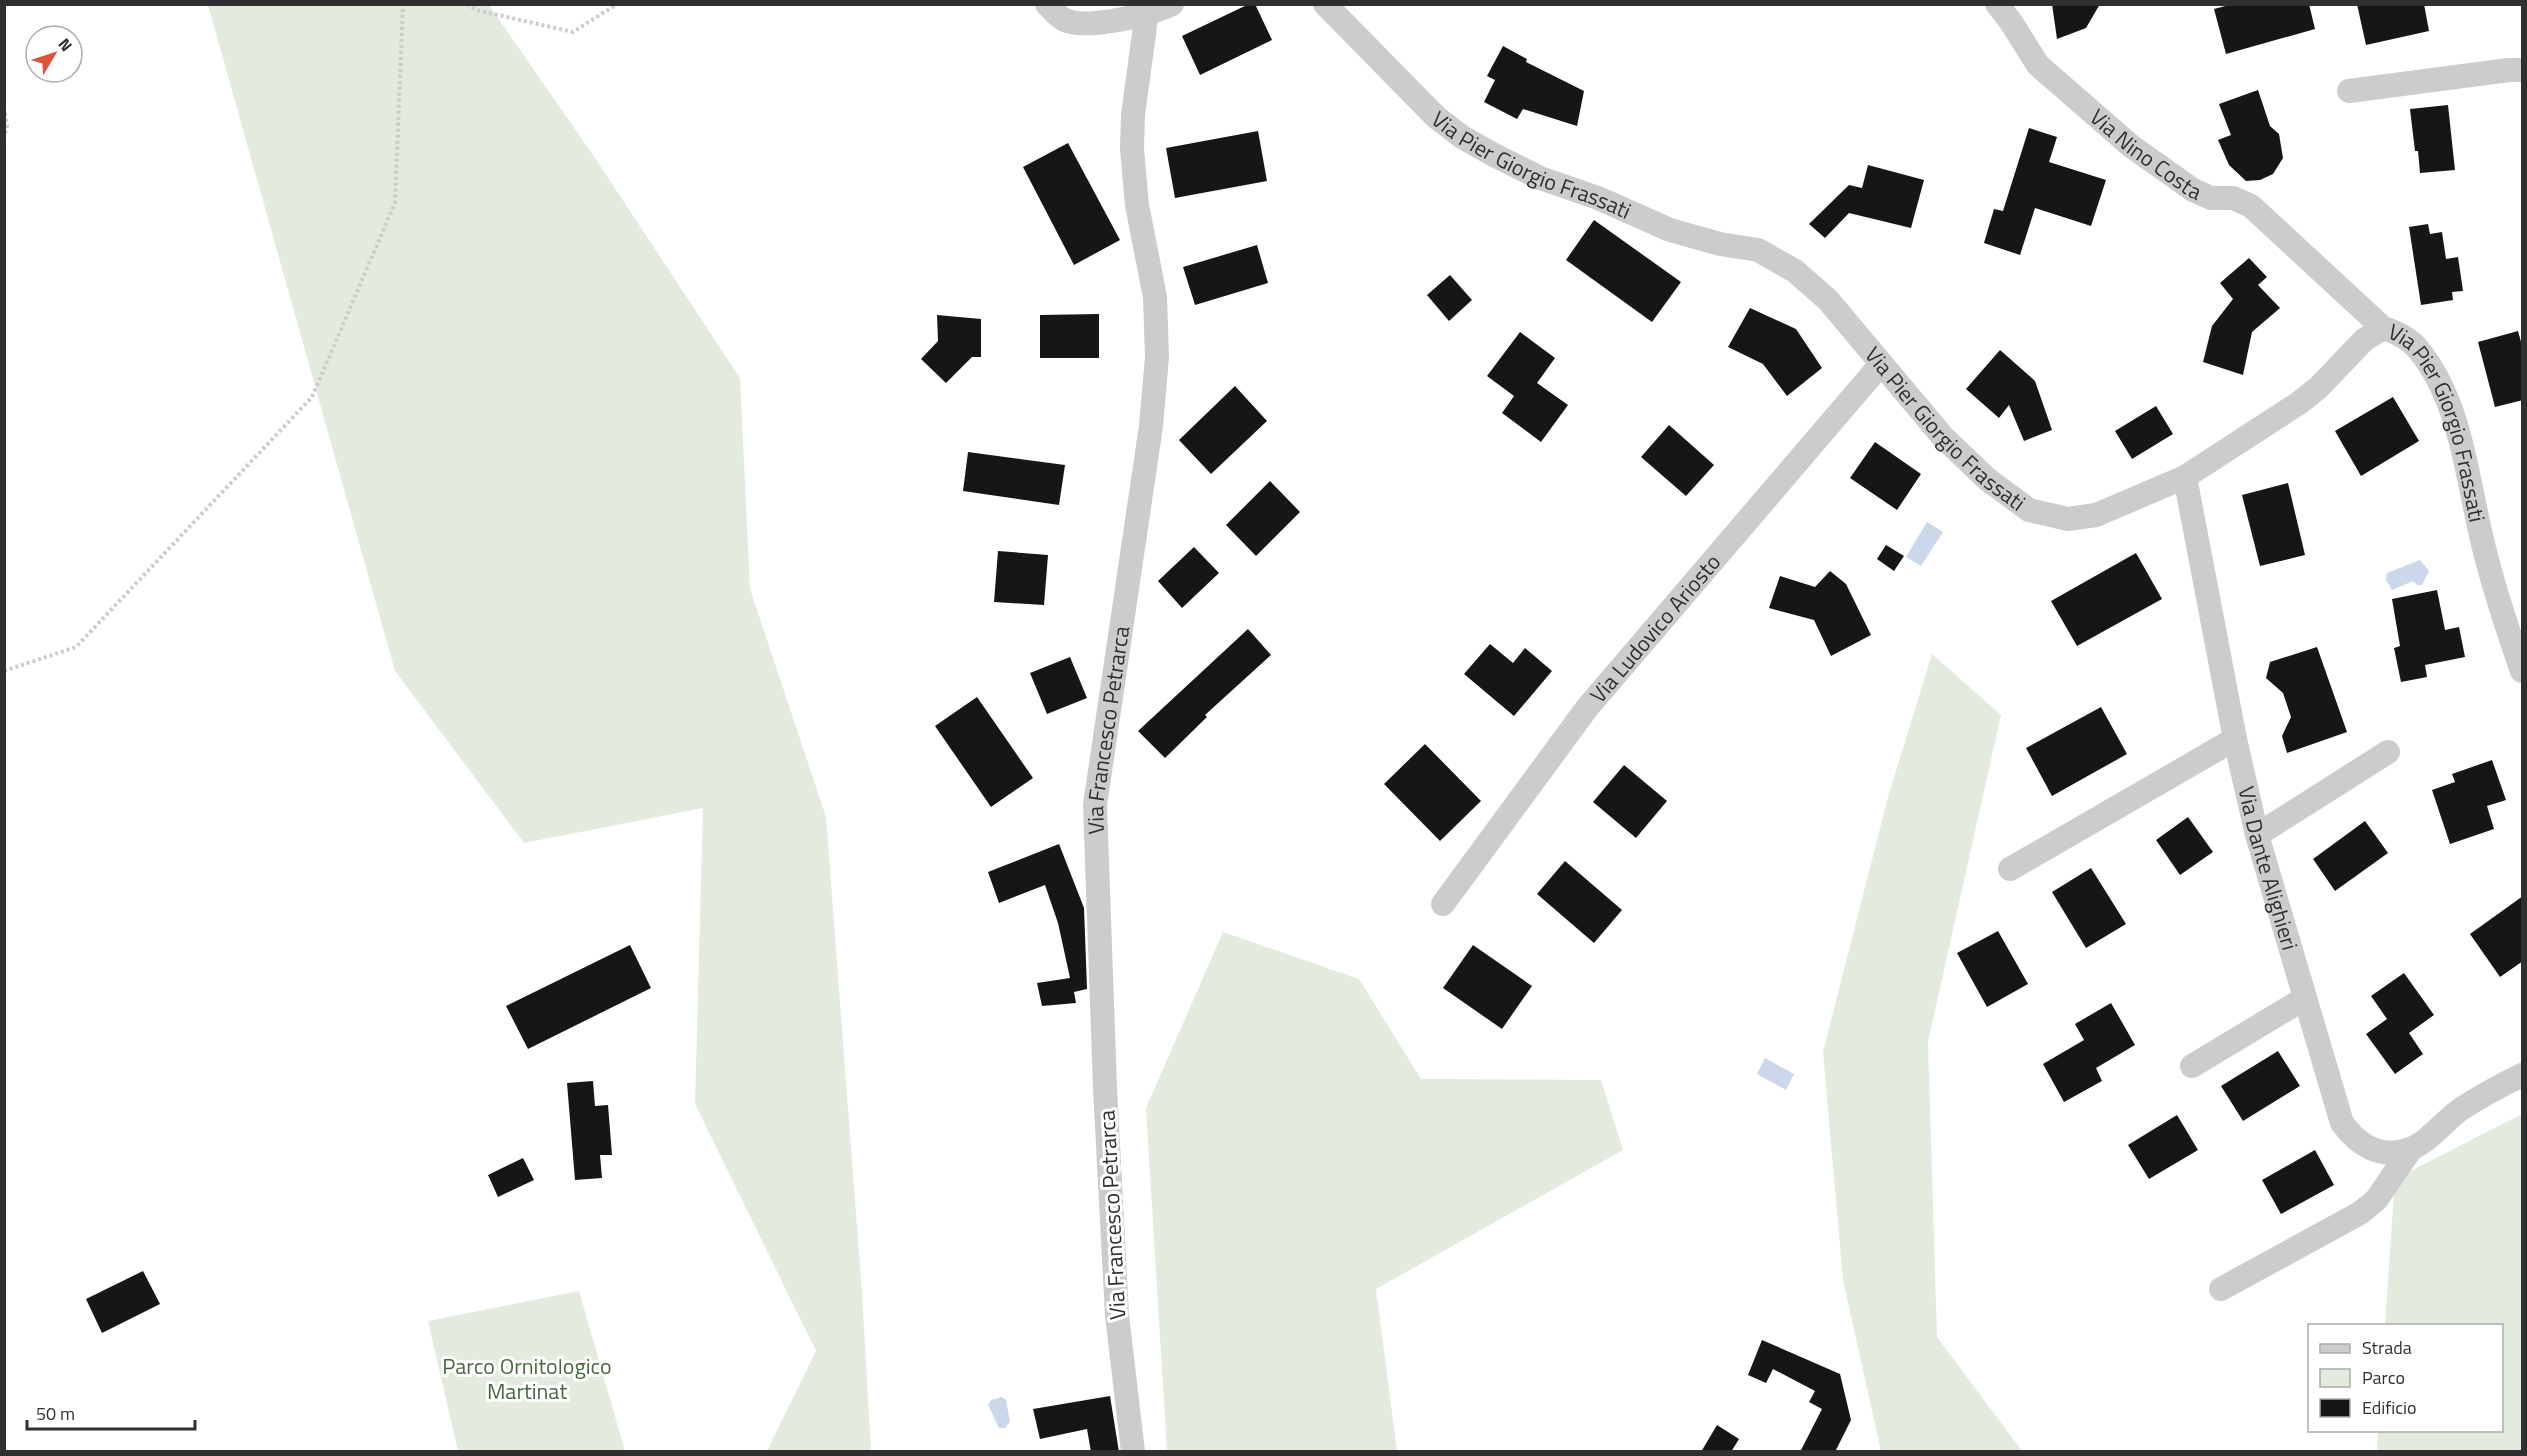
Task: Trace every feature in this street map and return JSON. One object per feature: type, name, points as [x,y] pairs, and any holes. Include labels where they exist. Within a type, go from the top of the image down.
[{"type":"street","points":[[1047,4],[1064,20],[1090,24],[1172,4]]},
{"type":"street","name":"Via Pier Giorgio Frassati","points":[[1325,4],[1436,117],[1462,137],[1540,178],[1598,198],[1670,230],[1720,244],[1758,250],[1795,271],[1828,300],[1950,444],[1987,480],[2029,510],[2068,519],[2096,516],[2185,477],[2299,403],[2318,388],[2364,340],[2383,328],[2398,333],[2417,348],[2450,405],[2484,549],[2523,671]]},
{"type":"street","name":"Via Francesco Petrarca","points":[[1133,1452],[1116,1304],[1105,1088],[1095,805],[1151,426],[1157,357],[1155,297],[1137,205],[1132,149],[1133,115],[1148,9]]},
{"type":"street","name":"Via Nino Costa","points":[[2010,10],[2038,65],[2131,146],[2193,190],[2211,198],[2233,198],[2250,206],[2383,328]]},
{"type":"street","points":[[2349,91],[2523,70]]},
{"type":"street","name":"Via Ludovico Ariosto","points":[[1443,904],[1587,708],[1881,364]]},
{"type":"street","name":"Via Dante Alighieri","points":[[2185,477],[2235,740],[2257,835],[2342,1123],[2354,1139],[2370,1150],[2391,1152],[2411,1149]]},
{"type":"street","points":[[2010,869],[2235,740]]},
{"type":"street","points":[[2257,835],[2388,752]]},
{"type":"street","points":[[2192,1066],[2305,998]]},
{"type":"street","points":[[2222,1289],[2360,1213],[2376,1200],[2411,1149],[2459,1110],[2494,1088],[2523,1076]]},
{"type":"path","points":[[4,671],[76,647],[312,397],[395,203],[399,44],[403,4]]},
{"type":"path","points":[[466,4],[476,10],[573,32],[617,4]]},
{"type":"path","points":[[4,107],[7,126],[4,138]]},
{"type":"green space","points":[[208,5],[489,5],[595,158],[740,378],[750,589],[826,817],[862,1293],[871,1451],[767,1451],[816,1351],[695,1104],[703,808],[524,843],[395,671]]},
{"type":"green space","points":[[1932,654],[2001,715],[1928,1042],[1937,1337],[2022,1451],[1881,1451],[1843,1280],[1823,1052],[1888,797]]},
{"type":"green space","points":[[1223,932],[1359,979],[1421,1079],[1601,1080],[1623,1150],[1376,1289],[1397,1451],[1167,1451],[1146,1108]]},
{"type":"green space","points":[[2522,1114],[2522,1451],[2377,1452],[2378,1432],[2503,1432],[2503,1324],[2385,1324],[2395,1179]]},
{"type":"green space","name":"Parco Ornitologico Martinat","points":[[579,1291],[625,1451],[458,1451],[428,1321]]},
{"type":"water","points":[[1927,522],[1943,532],[1921,566],[1906,557]]},
{"type":"water","points":[[2420,560],[2429,571],[2422,585],[2417,585],[2413,581],[2392,590],[2386,580],[2387,573]]},
{"type":"water","points":[[1765,1058],[1794,1074],[1786,1090],[1757,1074]]},
{"type":"water","points":[[1002,1397],[1006,1400],[1010,1422],[1005,1428],[999,1428],[988,1405],[991,1400]]},
{"type":"building","points":[[1249,4],[1255,4],[1272,40],[1200,75],[1182,36]]},
{"type":"building","points":[[2052,4],[2100,4],[2086,28],[2057,39]]},
{"type":"building","points":[[2233,4],[2309,4],[2315,29],[2226,54],[2214,9]]},
{"type":"building","points":[[2357,4],[2424,4],[2429,31],[2366,45]]},
{"type":"building","points":[[1503,46],[1527,59],[1526,62],[1584,91],[1577,126],[1523,109],[1517,119],[1484,102],[1495,80],[1487,76]]},
{"type":"building","points":[[2258,90],[2270,126],[2279,134],[2283,158],[2273,174],[2260,180],[2246,181],[2229,165],[2218,140],[2231,135],[2219,104]]},
{"type":"building","points":[[2448,105],[2455,170],[2420,173],[2410,109]]},
{"type":"building","points":[[2029,128],[2057,137],[2049,162],[2106,180],[2091,226],[2035,208],[2020,255],[1984,243],[1994,209],[2003,211]]},
{"type":"building","points":[[1258,131],[1267,181],[1175,198],[1166,148]]},
{"type":"building","points":[[1068,143],[1120,240],[1074,265],[1023,167]]},
{"type":"building","points":[[1868,165],[1924,180],[1911,228],[1849,213],[1825,238],[1809,224],[1849,185],[1862,188]]},
{"type":"building","points":[[1594,220],[1681,282],[1652,322],[1566,260]]},
{"type":"building","points":[[2428,224],[2430,234],[2442,232],[2446,259],[2458,257],[2463,291],[2452,292],[2453,300],[2421,305],[2409,227]]},
{"type":"building","points":[[1257,245],[1268,283],[1195,305],[1183,267]]},
{"type":"building","points":[[2249,258],[2267,277],[2258,285],[2280,308],[2252,332],[2243,375],[2203,362],[2212,326],[2233,299],[2220,283]]},
{"type":"building","points":[[1450,275],[1472,300],[1449,321],[1427,295]]},
{"type":"building","points":[[1750,308],[1796,329],[1822,368],[1787,396],[1763,364],[1728,347]]},
{"type":"building","points":[[1099,314],[1099,358],[1040,358],[1040,315]]},
{"type":"building","points":[[937,315],[981,319],[981,357],[972,357],[946,383],[921,359],[938,341]]},
{"type":"building","points":[[2518,331],[2523,349],[2523,400],[2495,407],[2478,342]]},
{"type":"building","points":[[1520,332],[1555,358],[1537,383],[1568,405],[1541,442],[1502,413],[1514,396],[1487,376]]},
{"type":"building","points":[[2000,350],[2035,381],[2052,430],[2024,441],[2009,405],[1999,418],[1966,389]]},
{"type":"building","points":[[1235,386],[1267,421],[1211,474],[1179,440]]},
{"type":"building","points":[[2393,397],[2419,441],[2361,476],[2335,431]]},
{"type":"building","points":[[2156,406],[2173,434],[2132,459],[2115,431]]},
{"type":"building","points":[[1669,425],[1714,465],[1686,496],[1641,457]]},
{"type":"building","points":[[1875,442],[1921,474],[1897,510],[1850,478]]},
{"type":"building","points":[[968,452],[1065,465],[1059,505],[963,491]]},
{"type":"building","points":[[1270,481],[1300,512],[1256,556],[1226,525]]},
{"type":"building","points":[[2288,483],[2305,555],[2260,566],[2242,495]]},
{"type":"building","points":[[1886,545],[1904,556],[1894,571],[1877,559]]},
{"type":"building","points":[[1194,547],[1219,573],[1182,608],[1158,581]]},
{"type":"building","points":[[998,551],[1048,555],[1044,605],[994,602]]},
{"type":"building","points":[[2136,553],[2162,599],[2077,646],[2051,601]]},
{"type":"building","points":[[1830,571],[1846,584],[1871,635],[1831,656],[1814,620],[1769,608],[1780,576],[1815,587]]},
{"type":"building","points":[[2437,590],[2445,630],[2459,627],[2465,657],[2425,665],[2427,677],[2401,682],[2394,648],[2400,646],[2392,599]]},
{"type":"building","points":[[1248,629],[1271,655],[1205,715],[1207,717],[1165,758],[1138,731]]},
{"type":"building","points":[[1490,644],[1513,663],[1525,648],[1552,671],[1514,716],[1464,674]]},
{"type":"building","points":[[2317,647],[2347,732],[2287,753],[2282,736],[2291,717],[2283,693],[2266,678],[2270,662]]},
{"type":"building","points":[[1070,657],[1087,698],[1047,714],[1030,673]]},
{"type":"building","points":[[977,697],[1033,778],[991,807],[935,726]]},
{"type":"building","points":[[2101,707],[2127,754],[2052,796],[2026,748]]},
{"type":"building","points":[[1425,744],[1481,801],[1440,841],[1384,784]]},
{"type":"building","points":[[2492,760],[2506,800],[2487,806],[2494,829],[2450,844],[2432,790],[2455,782],[2452,774]]},
{"type":"building","points":[[1624,765],[1667,801],[1636,838],[1593,802]]},
{"type":"building","points":[[2188,817],[2213,852],[2180,875],[2156,840]]},
{"type":"building","points":[[2365,821],[2388,853],[2335,891],[2313,859]]},
{"type":"building","points":[[1059,844],[1084,908],[1087,989],[1074,992],[1076,1003],[1042,1006],[1037,983],[1070,978],[1058,923],[1045,885],[999,903],[988,872]]},
{"type":"building","points":[[1565,861],[1622,910],[1594,943],[1537,894]]},
{"type":"building","points":[[2091,868],[2126,924],[2086,948],[2052,892]]},
{"type":"building","points":[[2523,896],[2523,961],[2500,977],[2470,934]]},
{"type":"building","points":[[1998,931],[2028,984],[1987,1007],[1957,953]]},
{"type":"building","points":[[630,945],[651,988],[528,1049],[506,1006]]},
{"type":"building","points":[[1473,945],[1532,986],[1502,1029],[1443,988]]},
{"type":"building","points":[[2404,973],[2434,1015],[2409,1033],[2423,1054],[2395,1074],[2366,1034],[2387,1019],[2371,996]]},
{"type":"building","points":[[2111,1003],[2135,1045],[2096,1068],[2102,1081],[2064,1102],[2043,1064],[2084,1040],[2075,1024]]},
{"type":"building","points":[[2278,1051],[2300,1086],[2243,1121],[2221,1086]]},
{"type":"building","points":[[593,1081],[595,1106],[608,1105],[612,1155],[600,1155],[602,1178],[575,1180],[567,1083]]},
{"type":"building","points":[[2177,1115],[2198,1150],[2149,1179],[2128,1145]]},
{"type":"building","points":[[2315,1150],[2334,1185],[2281,1214],[2262,1180]]},
{"type":"building","points":[[523,1158],[534,1180],[498,1197],[488,1175]]},
{"type":"building","points":[[143,1271],[160,1304],[102,1333],[86,1299]]},
{"type":"building","points":[[1762,1340],[1840,1374],[1851,1420],[1835,1452],[1800,1452],[1822,1409],[1809,1402],[1815,1391],[1773,1369],[1766,1383],[1748,1375]]},
{"type":"building","points":[[1110,1396],[1119,1452],[1091,1452],[1087,1429],[1040,1439],[1033,1409]]},
{"type":"building","points":[[1717,1425],[1739,1439],[1731,1452],[1701,1452]]}]
